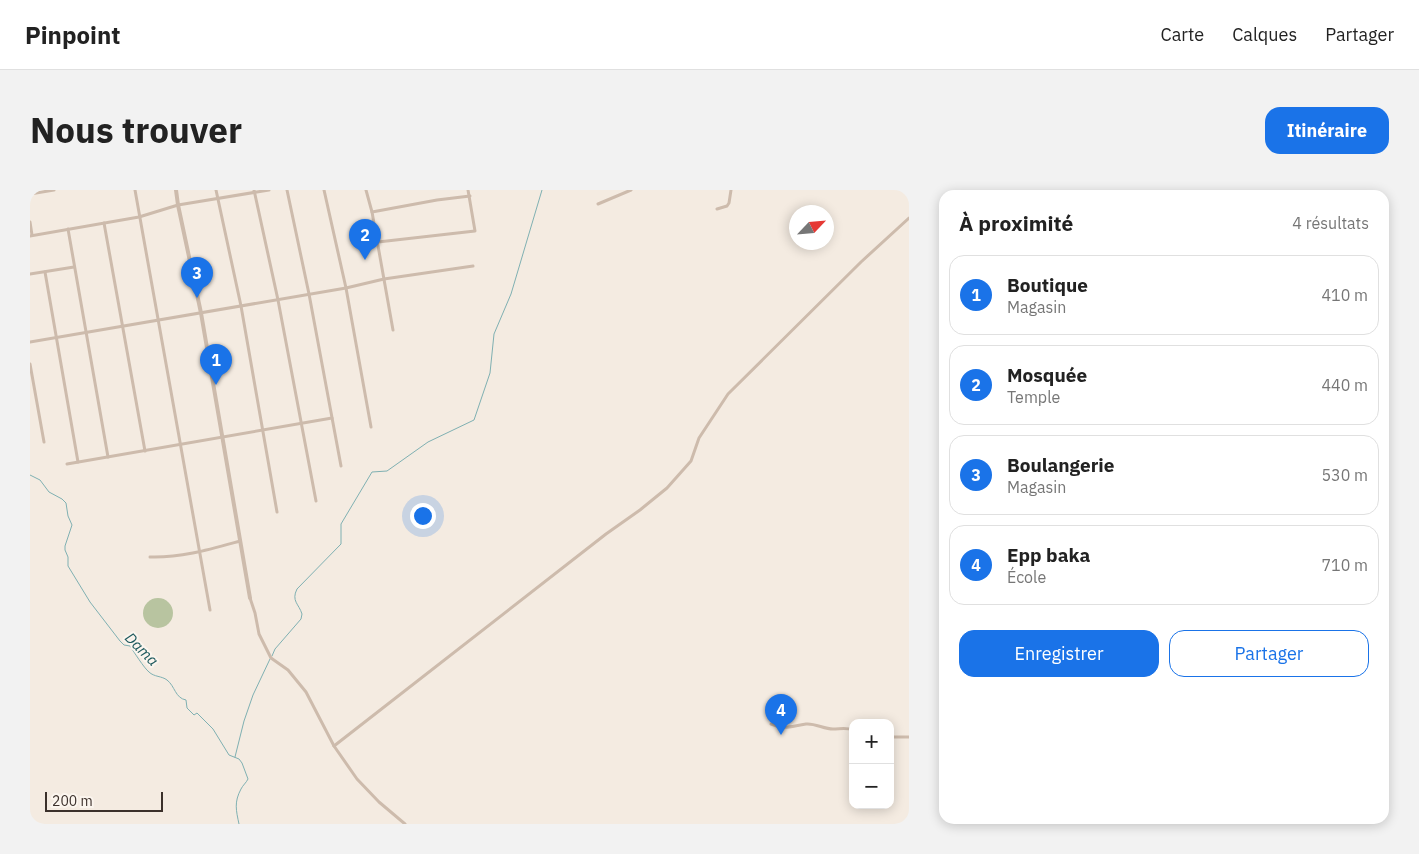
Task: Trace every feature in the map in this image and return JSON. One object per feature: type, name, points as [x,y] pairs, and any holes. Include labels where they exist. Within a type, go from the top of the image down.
[{"type":"street","points":[[30,194],[54,190]]},
{"type":"street","points":[[135,190],[210,610]]},
{"type":"street","points":[[176,190],[201,313],[250,598],[259,634],[271,658],[288,670],[306,692],[334,746],[353,772],[369,792],[404,824]]},
{"type":"street","points":[[216,190],[241,306],[277,512]]},
{"type":"street","points":[[30,222],[31,235],[139,217],[178,205],[269,190]]},
{"type":"street","points":[[287,190],[310,294],[341,466]]},
{"type":"street","points":[[324,190],[346,288],[371,428]]},
{"type":"street","points":[[366,190],[378,242],[393,330]]},
{"type":"street","points":[[378,242],[475,231],[468,190]]},
{"type":"street","points":[[598,204],[631,190]]},
{"type":"street","points":[[717,209],[727,206],[731,190]]},
{"type":"street","points":[[254,191],[278,300],[316,501]]},
{"type":"street","points":[[372,212],[470,196]]},
{"type":"street","points":[[334,746],[667,488],[691,461],[699,438],[728,394],[861,262],[909,218]]},
{"type":"street","points":[[104,223],[145,451]]},
{"type":"street","points":[[68,229],[108,457]]},
{"type":"street","points":[[30,342],[346,288],[384,279],[473,266]]},
{"type":"street","points":[[30,274],[74,267]]},
{"type":"street","points":[[45,272],[78,462]]},
{"type":"street","points":[[30,364],[44,442]]},
{"type":"street","points":[[67,464],[332,418]]},
{"type":"street","points":[[150,557],[173,556],[240,541]]},
{"type":"street","points":[[771,724],[780,728],[809,724],[833,729],[849,729]]},
{"type":"street","points":[[894,737],[909,737]]},
{"type":"green space","points":[[158,598],[168,603],[173,613],[168,623],[158,628],[148,623],[143,613],[148,603]]},
{"type":"waterway","points":[[272,656],[275,649],[301,619],[302,614],[295,600],[297,589],[341,544],[341,524],[372,472],[387,471],[428,442],[474,420],[490,373],[494,334],[511,294],[542,190]]},
{"type":"waterway","name":"Dama","points":[[30,475],[40,480],[49,492],[66,503],[72,525],[65,546],[68,566],[90,602],[120,641],[124,645],[130,646],[147,670],[151,674],[170,682],[177,694],[186,700],[187,708],[194,715],[197,713],[213,729],[229,755],[239,759],[242,763],[248,779],[236,802],[239,824]]},
{"type":"waterway","points":[[235,757],[253,695],[270,659]]},
{"type":"place","name":"Mosquée","points":[[365,260]]},
{"type":"place","name":"Boulangerie","points":[[197,298]]},
{"type":"place","name":"Boutique","points":[[216,385]]},
{"type":"place","name":"Epp baka","points":[[781,735]]}]
